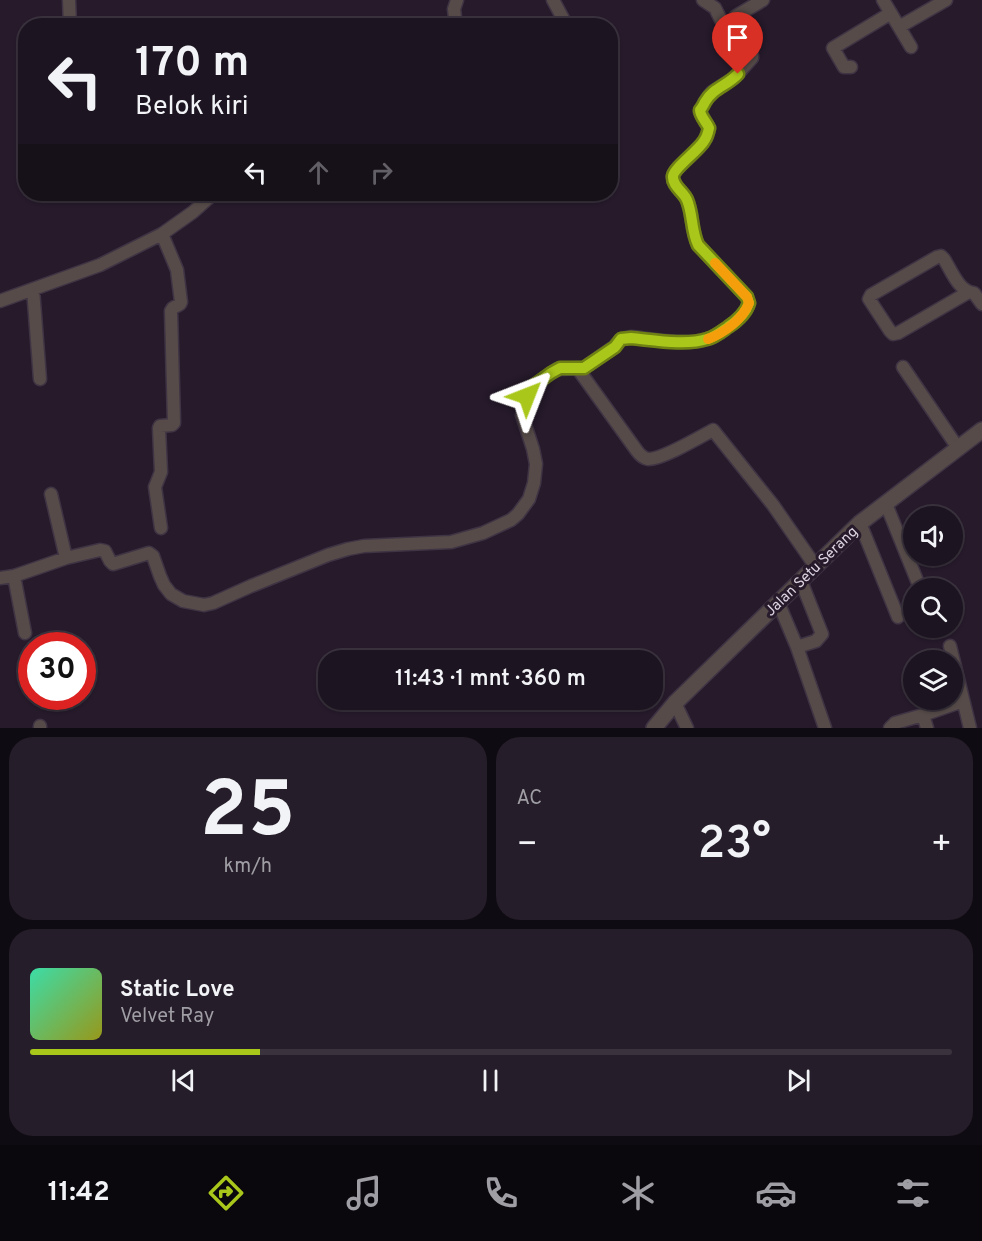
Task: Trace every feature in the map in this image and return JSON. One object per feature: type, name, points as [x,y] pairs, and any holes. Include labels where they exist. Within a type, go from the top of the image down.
[{"type":"street","points":[[69,0],[70,18]]},
{"type":"street","points":[[455,18],[454,9],[457,0]]},
{"type":"street","points":[[553,0],[563,18]]},
{"type":"street","points":[[703,0],[713,6],[723,24],[736,21]]},
{"type":"street","points":[[0,578],[14,576],[66,558],[102,550],[110,561],[116,564],[149,553],[153,556],[164,585],[171,594],[183,600],[204,605],[348,549],[451,542],[483,533],[511,520],[529,498],[534,483],[536,464],[522,415],[527,396],[533,386],[560,368],[584,368],[615,347],[621,339],[688,342],[715,336],[732,324],[748,307],[747,297],[698,245],[694,237],[690,208],[686,197],[675,184],[673,174],[706,139],[709,128],[700,109],[711,92],[734,78],[752,58],[736,16],[763,0]]},
{"type":"street","points":[[883,0],[911,47]]},
{"type":"street","points":[[899,27],[946,0]]},
{"type":"street","points":[[851,67],[843,67],[833,48],[891,13]]},
{"type":"street","points":[[0,301],[100,265],[162,234],[205,201]]},
{"type":"street","points":[[161,528],[155,487],[161,472],[159,428],[174,423],[171,311],[181,302],[177,270],[162,234]]},
{"type":"street","points":[[967,293],[940,256],[871,295],[869,299],[893,334],[967,293],[974,293],[982,304]]},
{"type":"street","points":[[33,289],[40,379]]},
{"type":"street","points":[[903,368],[958,448]]},
{"type":"street","points":[[578,369],[637,451],[645,458],[651,459],[663,455],[713,430],[772,505],[816,567]]},
{"type":"street","name":"Jalan Setu Serang","points":[[654,728],[675,703],[860,523],[982,430]]},
{"type":"street","points":[[51,494],[66,558]]},
{"type":"street","points":[[886,504],[916,578]]},
{"type":"street","points":[[860,523],[898,617]]},
{"type":"street","points":[[14,576],[25,632]]},
{"type":"street","points":[[797,647],[816,641],[822,634],[801,580]]},
{"type":"street","points":[[778,602],[797,647],[825,728]]},
{"type":"street","points":[[950,646],[951,650]]},
{"type":"street","points":[[963,701],[970,728]]},
{"type":"street","points":[[675,703],[687,728]]},
{"type":"street","points":[[890,728],[895,723],[937,710]]},
{"type":"street","points":[[923,715],[927,728]]},
{"type":"slow traffic","points":[[708,339],[732,324],[742,315],[749,303],[747,297],[715,263]]},
{"type":"route","points":[[527,396],[533,386],[551,373],[560,368],[584,368],[615,347],[621,339],[688,342],[704,340],[715,336],[732,324],[748,307],[747,297],[698,245],[694,237],[686,197],[673,178],[677,169],[706,139],[709,128],[700,109],[711,92],[738,74]]}]
